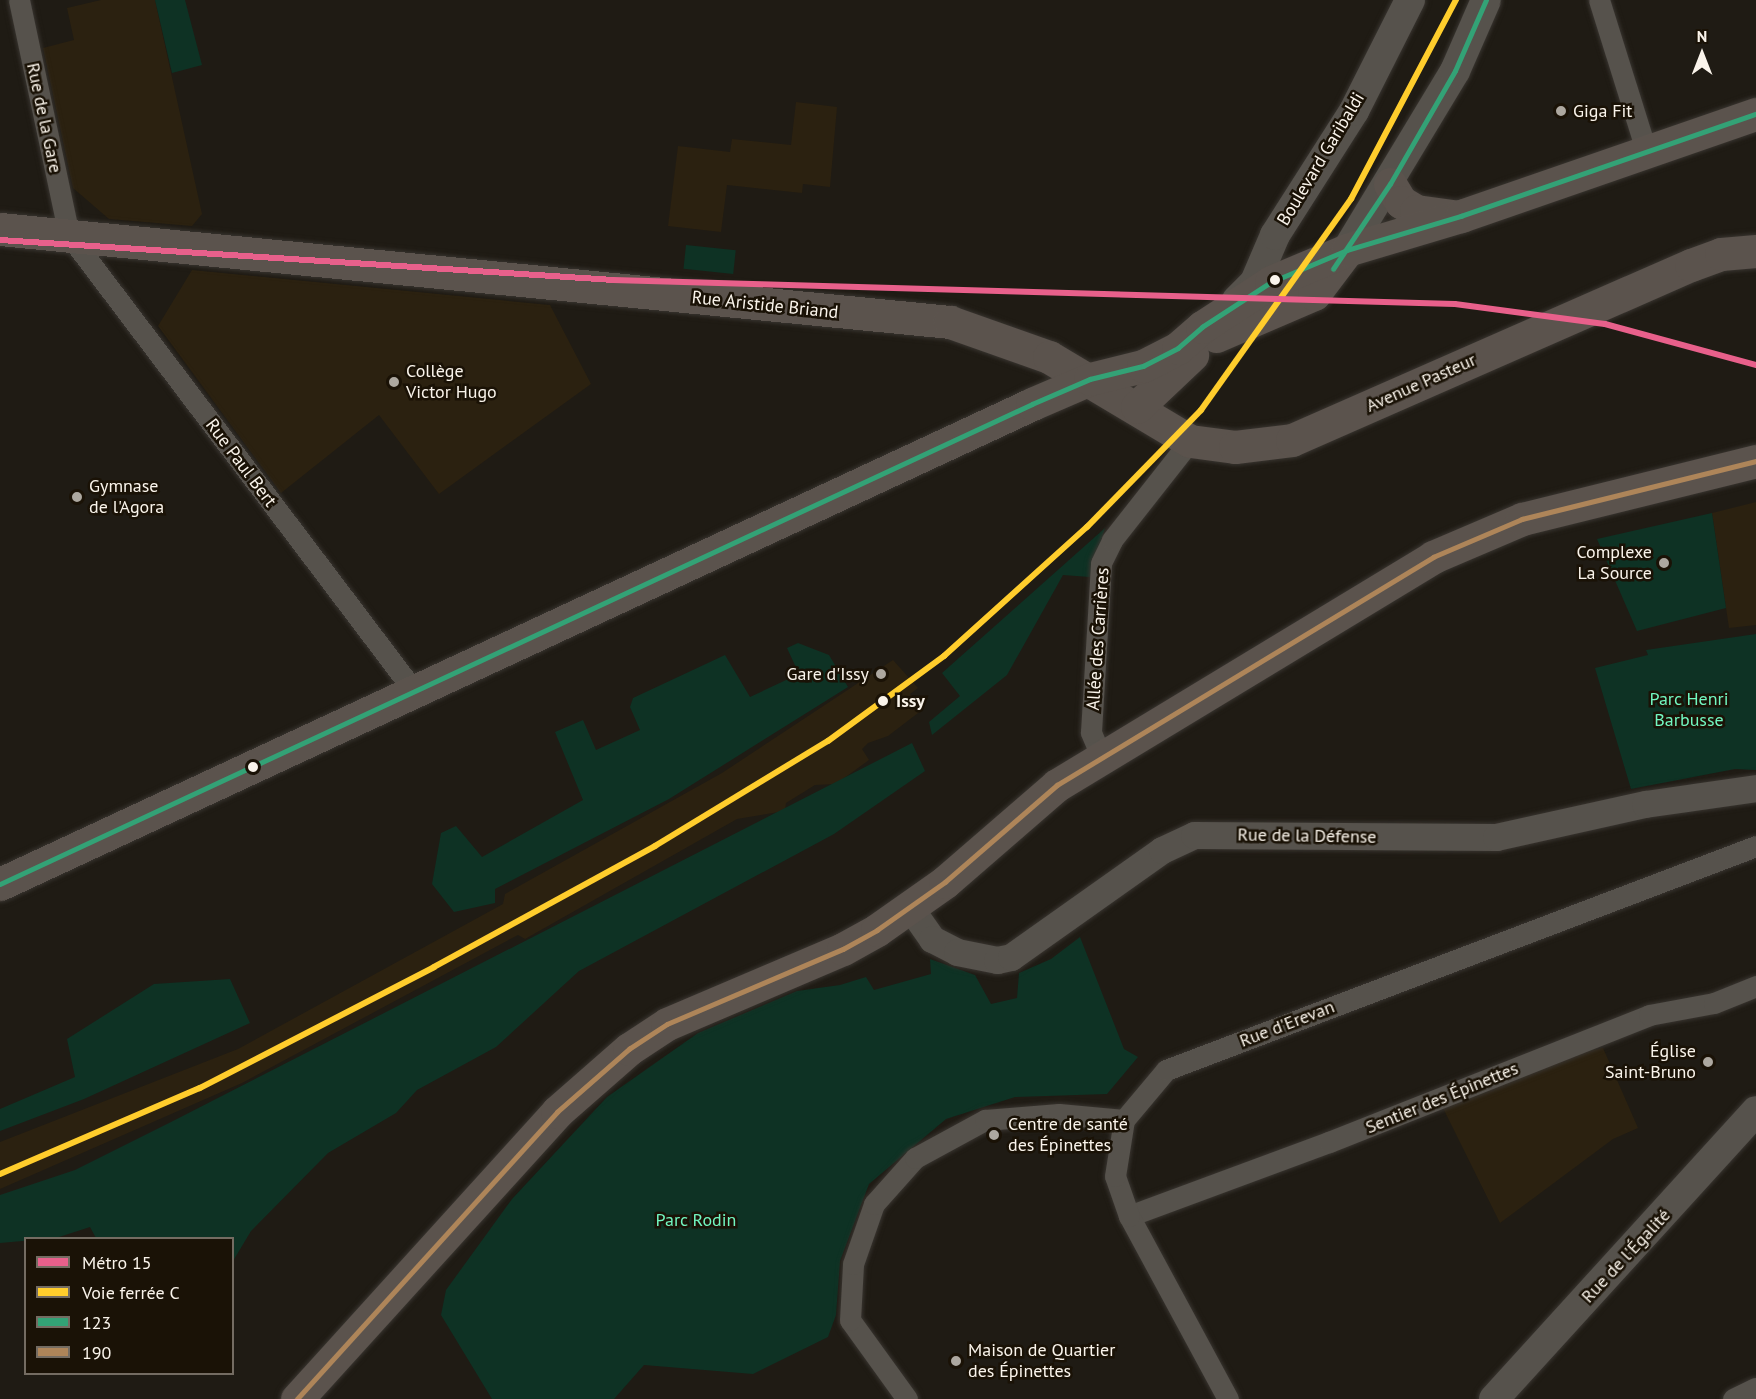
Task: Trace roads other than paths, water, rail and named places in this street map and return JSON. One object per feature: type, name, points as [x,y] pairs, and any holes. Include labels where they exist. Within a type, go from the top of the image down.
[{"type":"main road","name":"Boulevard Garibaldi","points":[[1226,312],[1255,282],[1275,235],[1354,111],[1410,0]]},
{"type":"main road","points":[[1137,407],[1194,353],[1220,333],[1314,294],[1347,250],[1390,184],[1455,71],[1486,0]]},
{"type":"main road","points":[[0,884],[1090,379],[1143,366],[1178,348],[1271,282],[1347,250],[1461,216],[1646,150],[1756,114]]},
{"type":"main road","points":[[1390,184],[1401,202],[1416,211],[1461,216]]},
{"type":"main road","name":"Rue Aristide Briand","points":[[0,229],[514,282],[950,322],[1049,357],[1090,379]]},
{"type":"main road","name":"Avenue Pasteur","points":[[1090,379],[1190,441],[1235,447],[1292,440],[1691,265],[1721,254],[1756,251]]},
{"type":"main road","points":[[1090,379],[1151,379],[1194,353]]},
{"type":"main road","points":[[297,1399],[557,1112],[622,1055],[667,1024],[843,949],[911,909],[980,854],[1033,803],[1101,756],[1357,601],[1456,546],[1533,516],[1756,461]]},
{"type":"main road","name":"Rue de l'Égalité","points":[[1494,1399],[1756,1111]]},
{"type":"street","name":"Rue de la Gare","points":[[19,0],[69,235]]},
{"type":"street","points":[[1599,0],[1646,150]]},
{"type":"street","name":"Rue Paul Bert","points":[[69,235],[414,691]]},
{"type":"street","name":"Allée des Carrières","points":[[1101,756],[1091,732],[1101,563],[1112,540],[1190,441]]},
{"type":"street","name":"Rue de la Défense","points":[[911,909],[932,939],[957,952],[997,960],[1011,957],[1162,850],[1194,835],[1496,837],[1645,804],[1756,788]]},
{"type":"street","name":"Rue d'Erevan","points":[[1124,1120],[1166,1070],[1756,846]]},
{"type":"street","name":"Sentier des Épinettes","points":[[1129,1216],[1320,1146],[1649,1015],[1714,1003],[1756,986]]},
{"type":"street","points":[[907,1399],[850,1320],[853,1264],[874,1204],[915,1158],[985,1120],[1059,1114],[1124,1120],[1115,1176],[1129,1216],[1228,1399]]},
{"type":"metro line","name":"15","points":[[0,240],[613,280],[1455,304],[1605,324],[1756,365]]},
{"type":"rail line","name":"C","points":[[0,1174],[200,1088],[434,967],[655,846],[828,741],[944,656],[1087,527],[1201,410],[1351,199],[1456,0]]},
{"type":"place","name":"Giga Fit","points":[[1561,111]]},
{"type":"place","name":"Collège Victor Hugo","points":[[394,382]]},
{"type":"place","name":"Gymnase de l'Agora","points":[[77,497]]},
{"type":"place","name":"Complexe La Source","points":[[1664,563]]},
{"type":"place","name":"Gare d'Issy","points":[[881,674]]},
{"type":"place","name":"Issy","points":[[883,701]]},
{"type":"place","name":"Église Saint-Bruno","points":[[1708,1062]]},
{"type":"place","name":"Centre de santé des Épinettes","points":[[994,1135]]},
{"type":"place","name":"Maison de Quartier des Épinettes","points":[[956,1361]]},
{"type":"park label","name":"Parc Henri Barbusse","points":[[1689,710]]},
{"type":"park label","name":"Parc Rodin","points":[[696,1220]]}]
